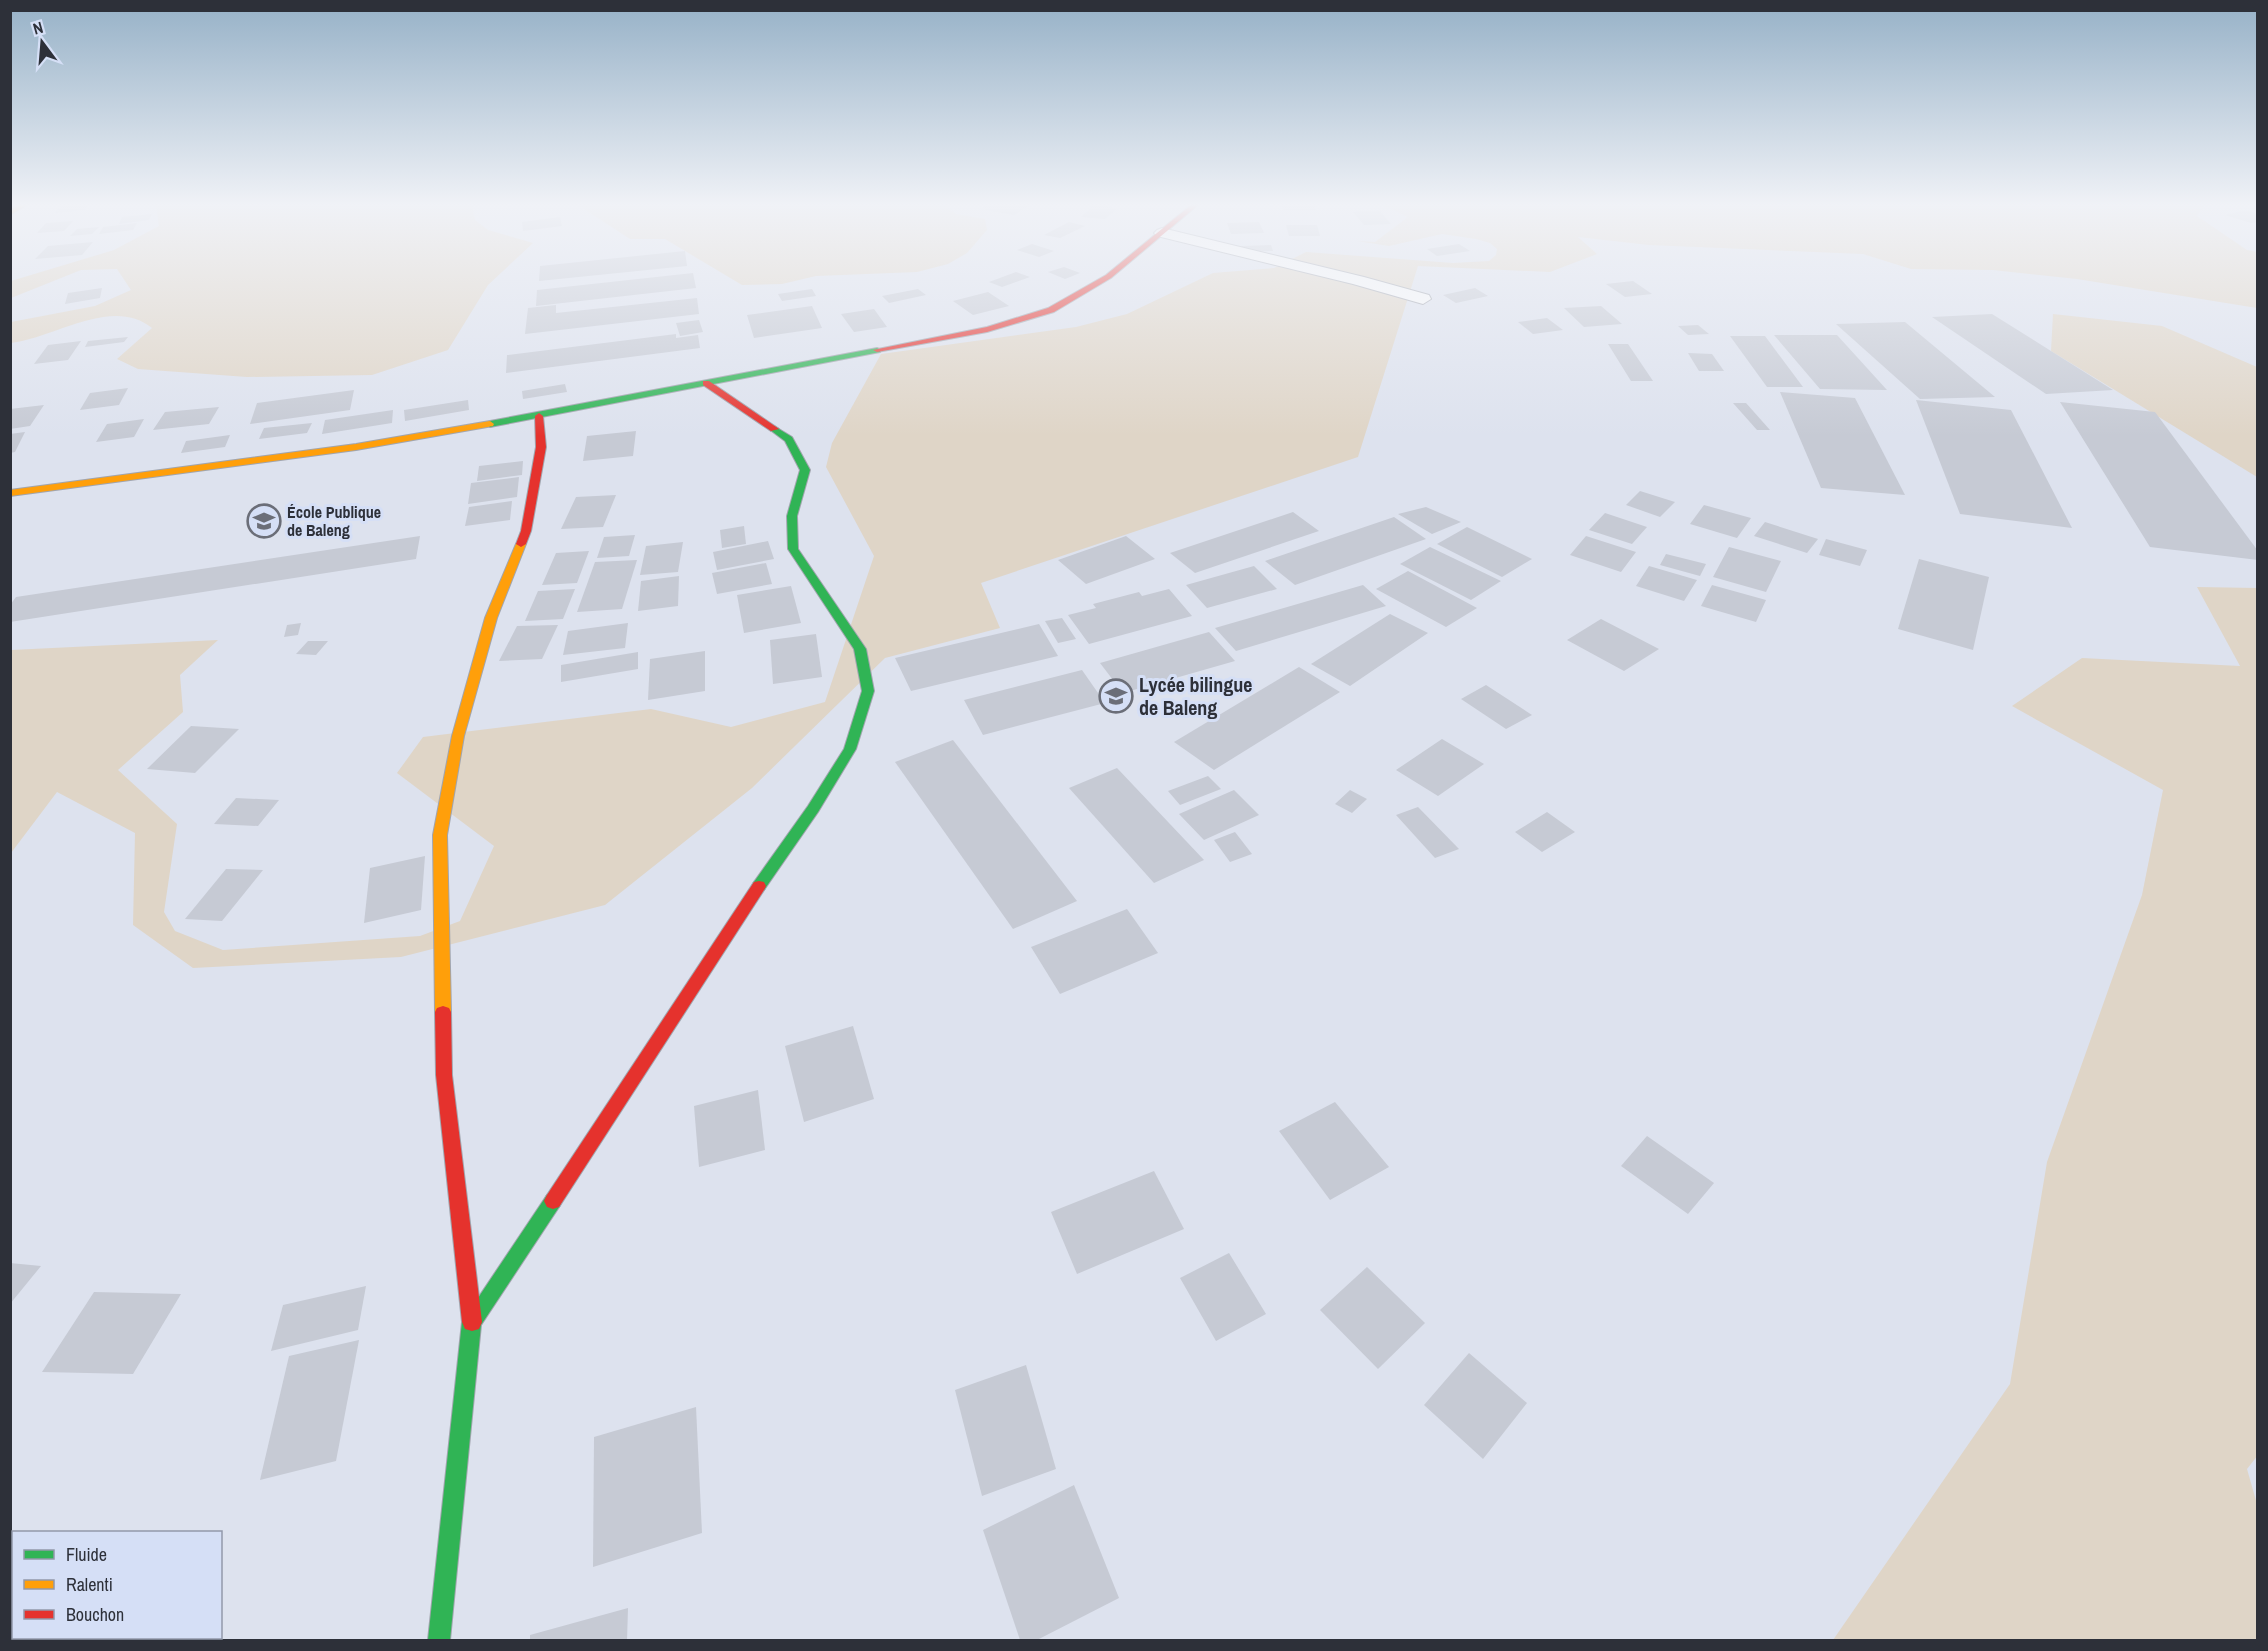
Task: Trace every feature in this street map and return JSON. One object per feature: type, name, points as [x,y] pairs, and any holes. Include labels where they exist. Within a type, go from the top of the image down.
[{"type":"street","points":[[10,492],[356,447],[539,416],[954,337],[1030,318],[1060,306],[1097,282]]},
{"type":"street","points":[[1365,282],[1424,299]]},
{"type":"street","points":[[472,1322],[598,1134],[737,917],[813,809],[850,748],[868,691],[860,649],[793,549],[792,516],[806,470],[789,439],[706,383]]},
{"type":"street","points":[[439,1641],[472,1322],[444,1075],[440,835],[458,736],[490,618],[526,531],[541,447],[539,416]]},
{"type":"shaded area","points":[[11,282],[51,282],[11,298]]},
{"type":"shaded area","points":[[126,282],[491,282],[448,350],[372,375],[247,377],[138,369],[117,359],[152,328],[136,319],[119,316],[101,317],[28,340],[11,343],[11,322],[95,306],[131,290]]},
{"type":"shaded area","points":[[737,282],[790,282],[782,284],[742,285]]},
{"type":"shaded area","points":[[1194,282],[1413,282],[1358,457],[981,583],[1000,628],[885,658],[752,788],[605,905],[401,957],[193,968],[133,925],[135,833],[57,792],[11,853],[11,650],[218,640],[180,675],[183,712],[118,770],[177,824],[164,912],[175,931],[223,950],[420,936],[460,921],[494,846],[397,773],[423,737],[651,709],[731,727],[825,702],[874,556],[826,467],[832,443],[881,354],[1076,327],[1127,314]]},
{"type":"shaded area","points":[[2096,282],[2257,282],[2257,308]]},
{"type":"shaded area","points":[[2053,314],[2162,326],[2257,367],[2257,477],[2051,351]]},
{"type":"shaded area","points":[[2197,587],[2257,588],[2258,1455],[2247,1469],[2257,1504],[2257,1640],[1833,1640],[2010,1384],[2047,1162],[2142,895],[2163,790],[2012,706],[2082,658],[2240,666]]},
{"type":"building","points":[[610,282],[695,282],[696,288],[536,306],[537,290]]},
{"type":"building","points":[[989,282],[1016,282],[1002,287]]},
{"type":"building","points":[[1635,282],[1652,294],[1625,297],[1606,284]]},
{"type":"building","points":[[102,288],[100,298],[65,304],[68,293]]},
{"type":"building","points":[[1475,288],[1488,296],[1456,303],[1443,295]]},
{"type":"building","points":[[812,289],[816,296],[782,301],[778,294]]},
{"type":"building","points":[[918,289],[926,295],[889,303],[882,296]]},
{"type":"building","points":[[988,292],[1009,306],[973,315],[953,301]]},
{"type":"building","points":[[697,298],[699,314],[525,334],[528,308],[556,305],[556,313]]},
{"type":"building","points":[[812,306],[822,328],[754,338],[747,315]]},
{"type":"building","points":[[1601,306],[1622,324],[1584,327],[1564,308]]},
{"type":"building","points":[[874,309],[887,327],[854,332],[841,314]]},
{"type":"building","points":[[1992,314],[2113,390],[2046,394],[1932,317]]},
{"type":"building","points":[[1547,318],[1563,330],[1533,334],[1518,322]]},
{"type":"building","points":[[699,320],[703,332],[680,336],[676,323]]},
{"type":"building","points":[[1905,322],[1995,397],[1920,399],[1836,324]]},
{"type":"building","points":[[1698,325],[1709,334],[1688,335],[1678,326]]},
{"type":"building","points":[[676,334],[676,338],[698,335],[700,348],[506,373],[507,355]]},
{"type":"building","points":[[1774,335],[1837,335],[1887,390],[1820,389]]},
{"type":"building","points":[[1730,336],[1765,336],[1803,387],[1767,387]]},
{"type":"building","points":[[128,337],[124,342],[85,347],[88,341]]},
{"type":"building","points":[[81,341],[68,360],[34,364],[48,345]]},
{"type":"building","points":[[1608,344],[1628,344],[1653,381],[1631,381]]},
{"type":"building","points":[[1688,353],[1712,354],[1724,371],[1699,371]]},
{"type":"building","points":[[565,384],[567,392],[523,399],[522,391]]},
{"type":"building","points":[[128,388],[119,405],[80,410],[90,393]]},
{"type":"building","points":[[354,390],[350,410],[250,424],[257,403]]},
{"type":"building","points":[[1780,392],[1855,398],[1905,495],[1821,488]]},
{"type":"building","points":[[468,400],[469,410],[405,421],[404,410]]},
{"type":"building","points":[[1916,400],[2011,410],[2072,528],[1960,514]]},
{"type":"building","points":[[2060,402],[2155,412],[2258,551],[2258,560],[2150,547]]},
{"type":"building","points":[[1733,403],[1746,403],[1770,430],[1757,430]]},
{"type":"building","points":[[44,405],[30,426],[10,429],[10,409]]},
{"type":"building","points":[[219,407],[209,424],[153,430],[165,412]]},
{"type":"building","points":[[393,410],[392,423],[322,434],[325,420]]},
{"type":"building","points":[[144,419],[134,437],[96,442],[107,424]]},
{"type":"building","points":[[312,423],[307,433],[259,439],[264,428]]},
{"type":"building","points":[[636,431],[633,456],[583,461],[587,436]]},
{"type":"building","points":[[25,432],[15,452],[10,453],[10,434]]},
{"type":"building","points":[[230,435],[225,447],[181,453],[186,441]]},
{"type":"building","points":[[523,461],[522,475],[477,481],[479,466]]},
{"type":"building","points":[[519,477],[517,497],[468,504],[471,483]]},
{"type":"building","points":[[1640,491],[1675,502],[1660,517],[1626,505]]},
{"type":"building","points":[[616,495],[603,527],[561,529],[576,497]]},
{"type":"building","points":[[512,501],[510,520],[465,526],[469,507]]},
{"type":"building","points":[[1704,505],[1751,518],[1737,538],[1690,524]]},
{"type":"building","points":[[1426,507],[1461,522],[1432,534],[1398,514]]},
{"type":"building","points":[[1293,512],[1319,531],[1195,573],[1170,553]]},
{"type":"building","points":[[1605,513],[1647,527],[1632,544],[1589,530]]},
{"type":"building","points":[[1394,517],[1426,539],[1295,585],[1265,561]]},
{"type":"building","points":[[1765,522],[1818,539],[1807,553],[1754,536]]},
{"type":"building","points":[[744,526],[746,544],[722,548],[720,530]]},
{"type":"building","points":[[1467,527],[1532,559],[1502,577],[1437,544]]},
{"type":"building","points":[[635,535],[629,556],[597,558],[604,537]]},
{"type":"building","points":[[420,536],[416,559],[10,622],[10,605],[16,597]]},
{"type":"building","points":[[1126,536],[1155,559],[1086,584],[1058,560]]},
{"type":"building","points":[[1586,536],[1636,552],[1621,572],[1570,555]]},
{"type":"building","points":[[1826,539],[1867,550],[1860,566],[1819,555]]},
{"type":"building","points":[[768,541],[774,559],[717,570],[713,552]]},
{"type":"building","points":[[683,542],[678,572],[640,575],[646,546]]},
{"type":"building","points":[[1430,547],[1501,581],[1471,600],[1400,564]]},
{"type":"building","points":[[1729,547],[1781,561],[1766,592],[1713,577]]},
{"type":"building","points":[[589,551],[577,583],[542,585],[556,553]]},
{"type":"building","points":[[1666,554],[1706,564],[1700,576],[1660,565]]},
{"type":"building","points":[[1919,559],[1989,577],[1973,650],[1898,629]]},
{"type":"building","points":[[637,560],[622,609],[577,612],[595,562]]},
{"type":"building","points":[[766,563],[772,584],[717,594],[712,573]]},
{"type":"building","points":[[1254,566],[1277,589],[1207,608],[1186,585]]},
{"type":"building","points":[[1649,566],[1697,580],[1684,601],[1636,586]]},
{"type":"building","points":[[1408,571],[1477,608],[1446,627],[1376,589]]},
{"type":"building","points":[[679,576],[678,606],[638,611],[641,581]]},
{"type":"building","points":[[1363,585],[1386,606],[1236,651],[1215,628]]},
{"type":"building","points":[[1712,585],[1766,600],[1756,622],[1701,606]]},
{"type":"building","points":[[791,586],[801,623],[744,633],[737,595]]},
{"type":"building","points":[[575,589],[563,619],[525,621],[538,591]]},
{"type":"building","points":[[1169,589],[1192,616],[1089,644],[1068,615],[1096,608],[1093,604],[1139,592],[1142,596]]},
{"type":"building","points":[[1390,614],[1428,633],[1350,686],[1311,664]]},
{"type":"building","points":[[1062,618],[1076,639],[1058,643],[1045,621]]},
{"type":"building","points":[[1601,619],[1659,649],[1624,671],[1567,640]]},
{"type":"building","points":[[301,623],[298,635],[284,637],[287,625]]},
{"type":"building","points":[[628,623],[625,648],[563,655],[568,631]]},
{"type":"building","points":[[1039,624],[1058,656],[911,691],[895,658]]},
{"type":"building","points":[[558,625],[542,659],[499,661],[517,626]]},
{"type":"building","points":[[1209,632],[1235,661],[1123,693],[1100,663]]},
{"type":"building","points":[[816,634],[822,677],[773,684],[770,640]]},
{"type":"building","points":[[308,641],[328,641],[316,655],[296,654]]},
{"type":"building","points":[[705,651],[705,691],[648,700],[650,659]]},
{"type":"building","points":[[638,652],[638,669],[561,682],[561,665]]},
{"type":"building","points":[[1299,667],[1340,692],[1214,770],[1174,742]]},
{"type":"building","points":[[1082,670],[1105,703],[983,735],[964,700]]},
{"type":"building","points":[[1486,685],[1532,715],[1506,729],[1461,699]]},
{"type":"building","points":[[191,726],[239,729],[195,773],[147,769]]},
{"type":"building","points":[[1442,739],[1484,764],[1438,796],[1396,770]]},
{"type":"building","points":[[953,740],[1077,901],[1013,929],[895,762]]},
{"type":"building","points":[[1117,768],[1204,860],[1154,883],[1069,788]]},
{"type":"building","points":[[1208,776],[1221,789],[1180,805],[1168,791]]},
{"type":"building","points":[[1234,790],[1259,815],[1204,840],[1179,814]]},
{"type":"building","points":[[1350,790],[1367,799],[1352,813],[1335,804]]},
{"type":"building","points":[[236,798],[279,800],[258,826],[214,824]]},
{"type":"building","points":[[1418,807],[1459,849],[1435,858],[1396,815]]},
{"type":"building","points":[[1547,812],[1575,832],[1542,852],[1515,832]]},
{"type":"building","points":[[1235,832],[1252,854],[1230,862],[1214,840]]},
{"type":"building","points":[[425,856],[421,910],[364,923],[370,868]]},
{"type":"building","points":[[226,869],[263,870],[222,921],[185,919]]},
{"type":"building","points":[[1127,909],[1158,953],[1060,994],[1031,947]]},
{"type":"building","points":[[853,1026],[874,1099],[804,1122],[785,1046]]},
{"type":"building","points":[[758,1090],[765,1150],[699,1167],[694,1106]]},
{"type":"building","points":[[1335,1102],[1389,1167],[1330,1200],[1279,1131]]},
{"type":"building","points":[[1647,1136],[1714,1183],[1688,1214],[1621,1166]]},
{"type":"building","points":[[1154,1171],[1184,1229],[1077,1274],[1051,1212]]},
{"type":"building","points":[[1229,1253],[1266,1314],[1216,1341],[1180,1278]]},
{"type":"building","points":[[10,1263],[41,1266],[10,1304]]},
{"type":"building","points":[[1367,1267],[1425,1323],[1378,1369],[1320,1310]]},
{"type":"building","points":[[366,1286],[358,1330],[271,1351],[283,1305]]},
{"type":"building","points":[[94,1292],[181,1294],[133,1374],[42,1372]]},
{"type":"building","points":[[359,1340],[336,1461],[260,1480],[289,1356]]},
{"type":"building","points":[[1469,1353],[1527,1403],[1483,1459],[1424,1405]]},
{"type":"building","points":[[1026,1365],[1056,1469],[982,1496],[955,1390]]},
{"type":"building","points":[[696,1407],[702,1533],[593,1567],[594,1437]]},
{"type":"building","points":[[1074,1485],[1119,1598],[1037,1640],[1020,1640],[983,1530]]},
{"type":"building","points":[[628,1608],[627,1640],[530,1640],[530,1635]]},
{"type":"traffic: fast","points":[[490,424],[877,350]]},
{"type":"traffic: fast","points":[[759,886],[813,809],[850,749],[868,691],[860,649],[793,549],[792,516],[805,470],[789,439],[774,429]]},
{"type":"traffic: fast","points":[[439,1640],[472,1322],[553,1201]]},
{"type":"traffic: slow","points":[[10,493],[356,447],[490,424]]},
{"type":"traffic: slow","points":[[443,1012],[440,835],[458,736],[491,618],[521,544]]},
{"type":"traffic: jam","points":[[877,350],[987,330],[1030,318],[1071,300],[1100,282]]},
{"type":"traffic: jam","points":[[706,383],[774,429]]},
{"type":"traffic: jam","points":[[521,544],[526,531],[541,447],[539,416]]},
{"type":"traffic: jam","points":[[553,1201],[759,886]]},
{"type":"traffic: jam","points":[[443,1012],[444,1075],[472,1322]]},
{"type":"place","name":"École Publique de Baleng","points":[[264,521]]},
{"type":"place","name":"Lycée bilingue de Baleng","points":[[1116,696]]}]
